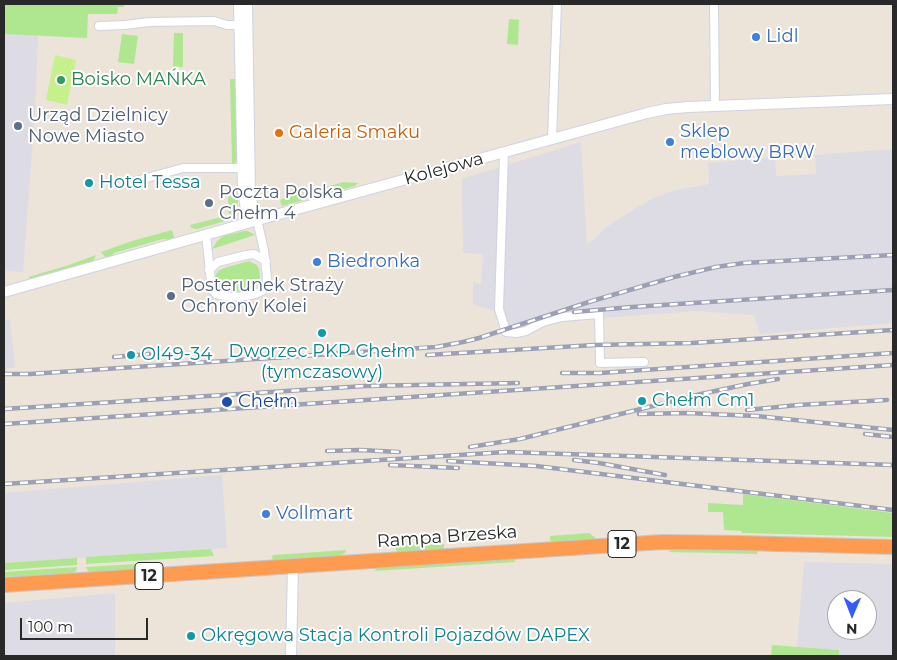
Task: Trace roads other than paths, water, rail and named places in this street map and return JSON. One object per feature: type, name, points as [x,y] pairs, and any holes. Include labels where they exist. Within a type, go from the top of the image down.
[{"type":"highway","name":"Rampa Brzeska","points":[[4,585],[662,542],[893,547]]},
{"type":"street","points":[[206,235],[210,285],[216,294],[230,297],[246,296],[262,291],[266,286],[266,261],[262,237],[254,221],[246,168],[243,25],[239,4]]},
{"type":"street","points":[[243,25],[247,4]]},
{"type":"street","points":[[552,139],[557,4]]},
{"type":"street","points":[[714,4],[715,105]]},
{"type":"street","points":[[99,26],[149,22],[214,21],[227,25],[243,25]]},
{"type":"street","name":"Kolejowa","points":[[4,292],[254,221],[666,109],[715,105],[893,98]]},
{"type":"street","points":[[504,153],[499,309],[506,332],[526,331],[543,322],[562,318],[599,314],[600,364],[644,362]]},
{"type":"street","points":[[132,182],[183,168],[246,168]]},
{"type":"street","points":[[210,270],[218,262],[246,255],[254,254],[266,261]]},
{"type":"street","points":[[290,656],[293,566]]},
{"type":"railway","points":[[4,374],[30,374],[436,347],[479,338],[592,301],[716,267],[744,263],[893,255]]},
{"type":"railway","points":[[574,312],[893,290]]},
{"type":"railway","points":[[427,355],[595,345],[692,343],[893,330]]},
{"type":"railway","points":[[562,373],[600,373],[893,353]]},
{"type":"railway","points":[[114,357],[149,354]]},
{"type":"railway","points":[[4,424],[893,365]]},
{"type":"railway","points":[[470,447],[520,439],[701,394],[778,379]]},
{"type":"railway","points":[[4,409],[365,386],[518,383]]},
{"type":"railway","points":[[747,410],[887,400]]},
{"type":"railway","points":[[639,414],[687,413],[756,416],[893,430]]},
{"type":"railway","points":[[865,434],[893,437]]},
{"type":"railway","points":[[327,451],[399,452]]},
{"type":"railway","points":[[4,484],[506,452],[893,465]]},
{"type":"railway","points":[[574,460],[665,475]]},
{"type":"railway","points":[[448,461],[536,466],[893,510]]},
{"type":"railway","points":[[390,465],[458,468]]},
{"type":"place","name":"Lidl","points":[[756,37]]},
{"type":"place","name":"Boisko MAŃKA","points":[[61,80]]},
{"type":"place","name":"Urząd Dzielnicy Nowe Miasto","points":[[18,126]]},
{"type":"place","name":"Galeria Smaku","points":[[279,133]]},
{"type":"place","name":"Sklep meblowy BRW","points":[[670,142]]},
{"type":"place","name":"Hotel Tessa","points":[[89,183]]},
{"type":"place","name":"Poczta Polska Chełm 4","points":[[209,203]]},
{"type":"place","name":"Biedronka","points":[[317,262]]},
{"type":"place","name":"Posterunek Straży Ochrony Kolei","points":[[171,296]]},
{"type":"place","name":"Dworzec PKP Chełm (tymczasowy)","points":[[322,333]]},
{"type":"place","name":"Ol49-34","points":[[131,355]]},
{"type":"place","name":"Chełm Cm1","points":[[642,401]]},
{"type":"place","name":"Chełm","points":[[227,402]]},
{"type":"place","name":"Vollmart","points":[[266,514]]},
{"type":"place","name":"Okręgowa Stacja Kontroli Pojazdów DAPEX","points":[[191,636]]}]
